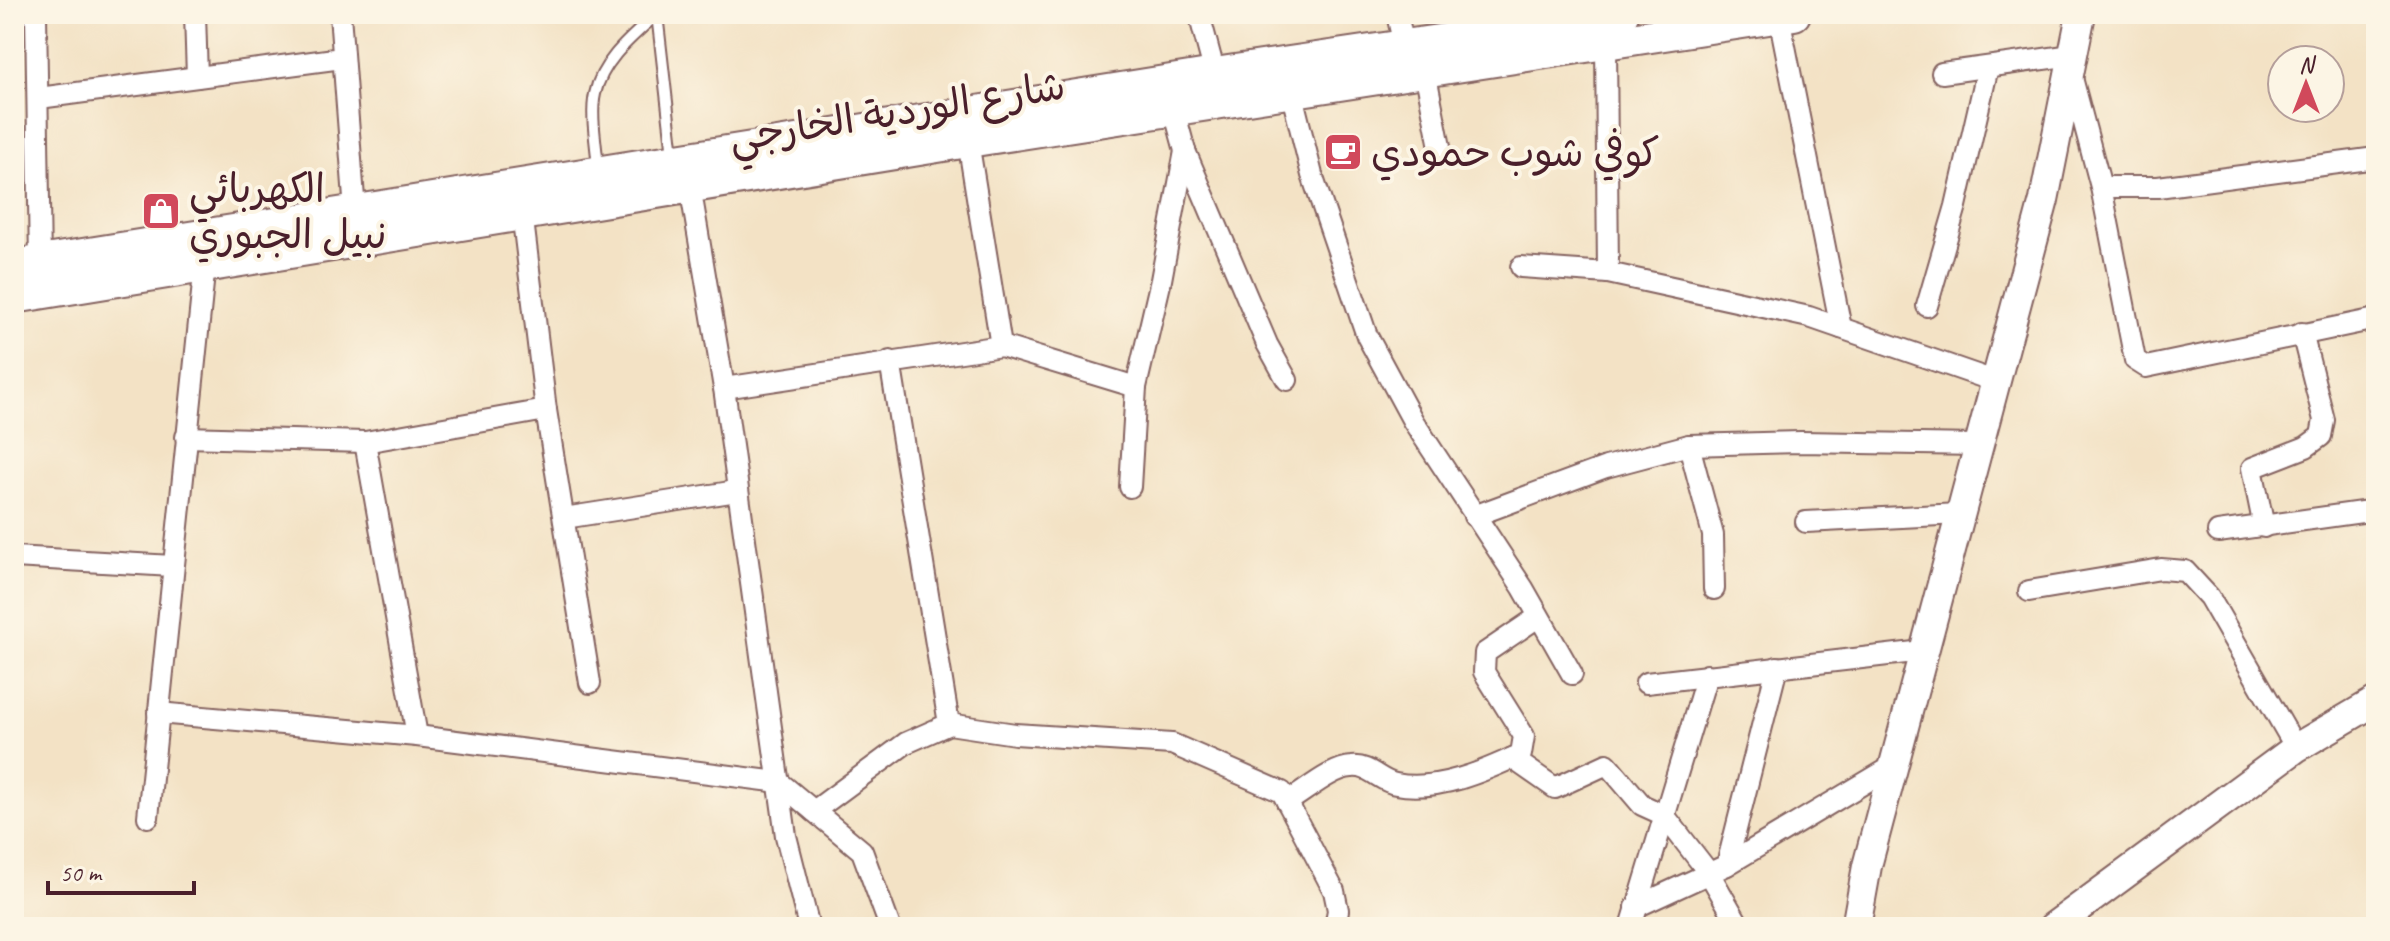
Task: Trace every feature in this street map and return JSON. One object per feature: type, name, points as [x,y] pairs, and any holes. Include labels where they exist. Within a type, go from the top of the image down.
[{"type":"main road","name":"شارع الوردية الخارجي","points":[[14,297],[522,212],[682,173],[857,145],[1215,74],[1404,46],[1499,23],[1622,14]]},
{"type":"main road","name":"شارع الوردية الخارجي","points":[[857,145],[968,141],[1786,15]]},
{"type":"main road","name":"شارع الوردية الخارجي","points":[[27,265],[598,172],[682,173]]},
{"type":"street","points":[[27,265],[39,98],[36,14]]},
{"type":"street","points":[[195,14],[197,77]]},
{"type":"street","points":[[340,14],[355,212]]},
{"type":"street","points":[[1199,14],[1215,74]]},
{"type":"street","points":[[1397,14],[1404,46]]},
{"type":"street","points":[[1856,927],[1867,866],[2044,200],[2081,14]]},
{"type":"street","points":[[1786,15],[1841,328]]},
{"type":"street","points":[[1606,42],[1608,273]]},
{"type":"street","points":[[39,98],[342,58]]},
{"type":"street","points":[[1942,73],[2071,61]]},
{"type":"street","points":[[2071,61],[2101,187],[2135,360],[2139,365],[2146,367],[2376,319]]},
{"type":"street","points":[[1927,306],[1956,206],[1988,67]]},
{"type":"street","points":[[1425,71],[1440,147]]},
{"type":"street","points":[[1291,91],[1312,175],[1367,336],[1413,421],[1523,588],[1572,674]]},
{"type":"street","points":[[1174,110],[1185,151],[1267,344],[1287,380]]},
{"type":"street","points":[[968,141],[1001,346]]},
{"type":"street","points":[[1130,487],[1136,387],[1161,280],[1185,151]]},
{"type":"street","points":[[2101,187],[2158,187],[2376,158]]},
{"type":"street","points":[[682,173],[724,388],[786,836],[809,927]]},
{"type":"street","points":[[522,212],[546,410],[590,683]]},
{"type":"street","points":[[148,817],[205,264]]},
{"type":"street","points":[[1521,267],[1608,273],[1809,317],[1997,382]]},
{"type":"street","points":[[2264,527],[2252,468],[2306,447],[2321,436],[2324,420],[2302,333]]},
{"type":"street","points":[[724,388],[1001,346],[1136,387]]},
{"type":"street","points":[[890,361],[949,724]]},
{"type":"street","points":[[186,437],[365,442],[546,410]]},
{"type":"street","points":[[365,442],[417,736]]},
{"type":"street","points":[[1474,516],[1606,467],[1689,445],[1801,442],[1978,445]]},
{"type":"street","points":[[1689,445],[1713,535],[1714,589]]},
{"type":"street","points":[[564,518],[737,491]]},
{"type":"street","points":[[2218,532],[2376,510]]},
{"type":"street","points":[[1806,522],[1959,514]]},
{"type":"street","points":[[14,557],[173,566]]},
{"type":"street","points":[[2029,591],[2161,569],[2185,571],[2209,597],[2296,748]]},
{"type":"street","points":[[1287,802],[1348,767],[1364,767],[1394,784],[1416,784],[1480,773],[1521,754],[1524,736],[1484,672],[1485,653],[1538,617]]},
{"type":"street","points":[[1646,683],[1923,651]]},
{"type":"street","points":[[1718,869],[1777,667]]},
{"type":"street","points":[[1633,917],[1707,675]]},
{"type":"street","points":[[2053,927],[2296,748],[2376,701]]},
{"type":"street","points":[[158,713],[417,736],[779,782],[862,851],[890,927]]},
{"type":"street","points":[[814,811],[906,743],[949,724],[1015,734],[1172,744],[1282,792],[1334,891],[1338,910],[1335,927]]},
{"type":"street","points":[[1512,758],[1555,788],[1607,764],[1642,805],[1664,815],[1718,869],[1740,927]]},
{"type":"street","points":[[1633,917],[1893,766]]},
{"type":"lane","points":[[598,172],[595,95],[604,71],[622,46],[657,14],[682,173]]},
{"type":"place","name":"كوفي شوب حمودي","points":[[1343,152]]},
{"type":"place","name":"الكهربائي نبيل الجبوري","points":[[161,211]]}]
